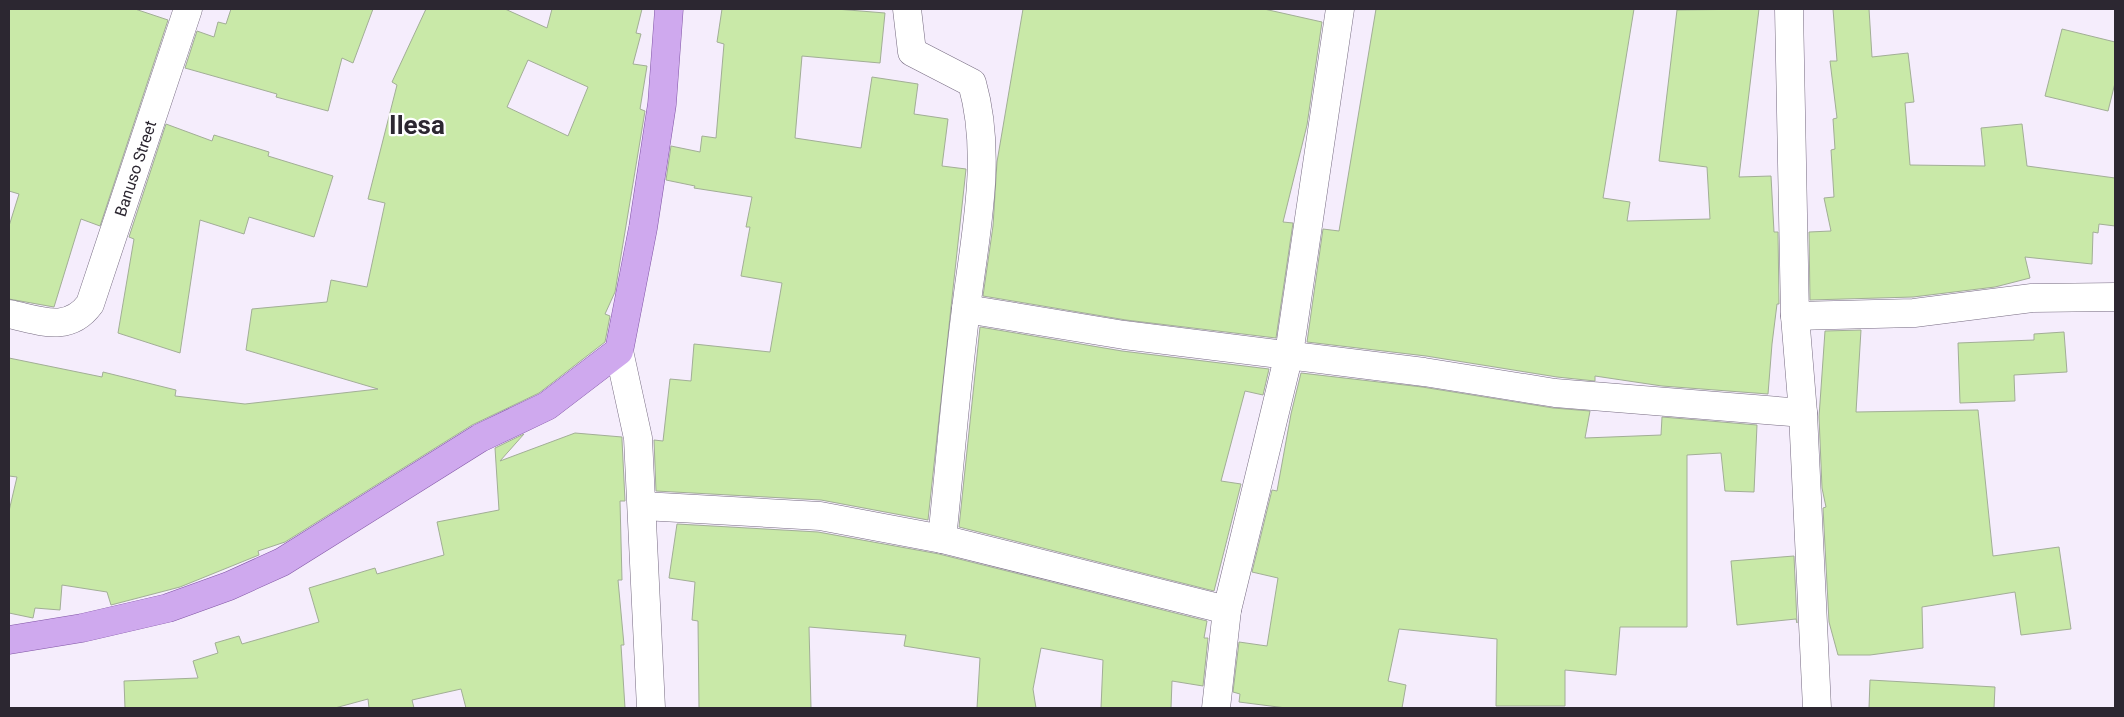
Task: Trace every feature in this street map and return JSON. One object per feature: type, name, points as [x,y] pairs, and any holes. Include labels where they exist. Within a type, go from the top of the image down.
[{"type":"main road","points":[[9,640],[82,628],[168,608],[229,586],[282,562],[480,438],[547,406],[619,351],[643,228],[662,104],[669,9]]},
{"type":"street","name":"Banuso Street","points":[[9,314],[57,324],[73,320],[82,314],[90,304],[188,9]]},
{"type":"street","points":[[907,9],[912,52],[972,83],[980,110],[981,199],[966,309],[942,539]]},
{"type":"street","points":[[1216,708],[1227,610],[1289,354],[1340,9]]},
{"type":"street","points":[[1789,9],[1795,316],[1803,412],[1817,708]]},
{"type":"street","points":[[1795,316],[1914,313],[2032,298],[2115,297]]},
{"type":"street","points":[[966,309],[1124,335],[1424,372],[1555,393],[1803,412]]},
{"type":"street","points":[[619,351],[638,438],[643,506],[651,708]]},
{"type":"street","points":[[643,506],[820,516],[942,539],[1227,610]]},
{"type":"building","points":[[9,9],[135,9],[168,20],[100,226],[81,219],[54,307],[9,299],[9,226],[19,194],[9,191]]},
{"type":"building","points":[[231,9],[373,9],[353,63],[342,58],[328,111],[276,97],[277,94],[185,68],[197,31],[214,37],[218,22],[226,24]]},
{"type":"building","points":[[426,9],[505,9],[547,28],[552,9],[642,9],[636,33],[641,34],[633,64],[647,66],[640,109],[645,111],[615,292],[605,314],[610,316],[605,342],[539,393],[472,425],[285,542],[258,551],[259,555],[180,587],[111,605],[107,592],[62,585],[60,610],[35,608],[33,618],[9,613],[9,511],[17,477],[9,476],[9,358],[102,377],[103,372],[176,390],[175,396],[245,404],[378,389],[246,350],[252,309],[327,302],[331,280],[367,287],[385,203],[368,199],[397,85],[392,82]],"holes":[[[528,60],[588,87],[568,136],[507,107]]]},
{"type":"building","points":[[722,9],[836,9],[885,13],[880,63],[802,56],[795,138],[861,148],[872,77],[918,84],[914,114],[948,119],[942,166],[966,169],[928,520],[821,500],[656,491],[654,440],[663,441],[670,379],[691,381],[694,344],[770,352],[782,283],[741,276],[750,227],[746,227],[752,197],[694,188],[695,186],[666,180],[671,146],[700,152],[702,136],[716,138],[724,44],[717,42]]},
{"type":"building","points":[[1023,9],[1264,9],[1322,22],[1307,125],[1283,222],[1293,223],[1276,338],[1126,320],[983,296],[993,226],[997,162]]},
{"type":"building","points":[[1376,9],[1634,9],[1603,198],[1630,202],[1627,221],[1710,219],[1707,167],[1659,161],[1677,10],[1759,9],[1739,177],[1771,176],[1774,232],[1778,232],[1779,304],[1777,304],[1772,344],[1768,394],[1662,386],[1595,376],[1595,381],[1557,377],[1426,356],[1307,342],[1323,229],[1339,231]]},
{"type":"building","points":[[1833,9],[1869,9],[1872,57],[1908,53],[1914,102],[1905,103],[1910,165],[1985,166],[1981,128],[2022,124],[2027,166],[2115,178],[2115,226],[2099,224],[2098,233],[2093,232],[2092,264],[2025,257],[2030,278],[1995,287],[1913,297],[1810,300],[1809,232],[1831,231],[1824,198],[1834,197],[1831,150],[1835,149],[1833,119],[1837,118],[1830,61],[1837,61]]},
{"type":"building","points":[[2062,29],[2115,42],[2115,83],[2108,111],[2045,96]]},
{"type":"building","points":[[166,124],[212,141],[214,135],[269,152],[268,156],[333,176],[314,237],[249,217],[244,234],[200,220],[180,353],[118,333],[134,239],[129,237]]},
{"type":"building","points":[[980,327],[1122,351],[1269,369],[1263,395],[1245,391],[1221,481],[1241,484],[1214,591],[959,527]]},
{"type":"building","points":[[1861,330],[1856,412],[1978,410],[1993,556],[2059,547],[2071,629],[2021,635],[2015,592],[1922,607],[1923,648],[1870,655],[1838,655],[1829,622],[1823,508],[1826,507],[1822,488],[1819,417],[1825,331]]},
{"type":"building","points":[[2064,332],[2067,372],[2014,375],[2015,401],[1960,403],[1958,343],[2034,340],[2034,334]]},
{"type":"building","points":[[1301,373],[1422,387],[1553,408],[1590,411],[1585,438],[1661,435],[1662,417],[1757,425],[1754,492],[1725,491],[1721,453],[1687,455],[1687,627],[1620,627],[1616,675],[1565,670],[1565,706],[1496,706],[1497,639],[1399,629],[1388,681],[1406,685],[1402,708],[1286,708],[1239,702],[1240,694],[1233,692],[1239,642],[1267,646],[1278,578],[1252,572],[1272,490],[1277,491],[1291,414]]},
{"type":"building","points":[[575,433],[622,437],[625,501],[620,501],[622,580],[618,580],[624,645],[621,645],[625,708],[466,708],[461,689],[412,700],[414,708],[369,708],[368,699],[335,708],[125,708],[124,681],[198,678],[193,661],[218,653],[215,643],[239,636],[242,644],[319,622],[309,588],[375,568],[377,574],[444,555],[437,522],[499,510],[495,448],[524,434],[500,461]]},
{"type":"building","points":[[677,524],[818,532],[939,554],[1207,621],[1204,638],[1208,638],[1203,686],[1172,681],[1171,708],[1101,708],[1103,660],[1041,648],[1033,689],[1036,708],[977,708],[980,658],[904,646],[906,635],[809,627],[811,708],[699,708],[698,621],[692,620],[695,582],[669,578]]},
{"type":"building","points":[[1794,556],[1797,623],[1796,619],[1737,625],[1731,561]]},
{"type":"building","points":[[1870,680],[1995,687],[1994,708],[1869,708]]},
{"type":"district","name":"Ilesa","points":[[417,125]]}]
